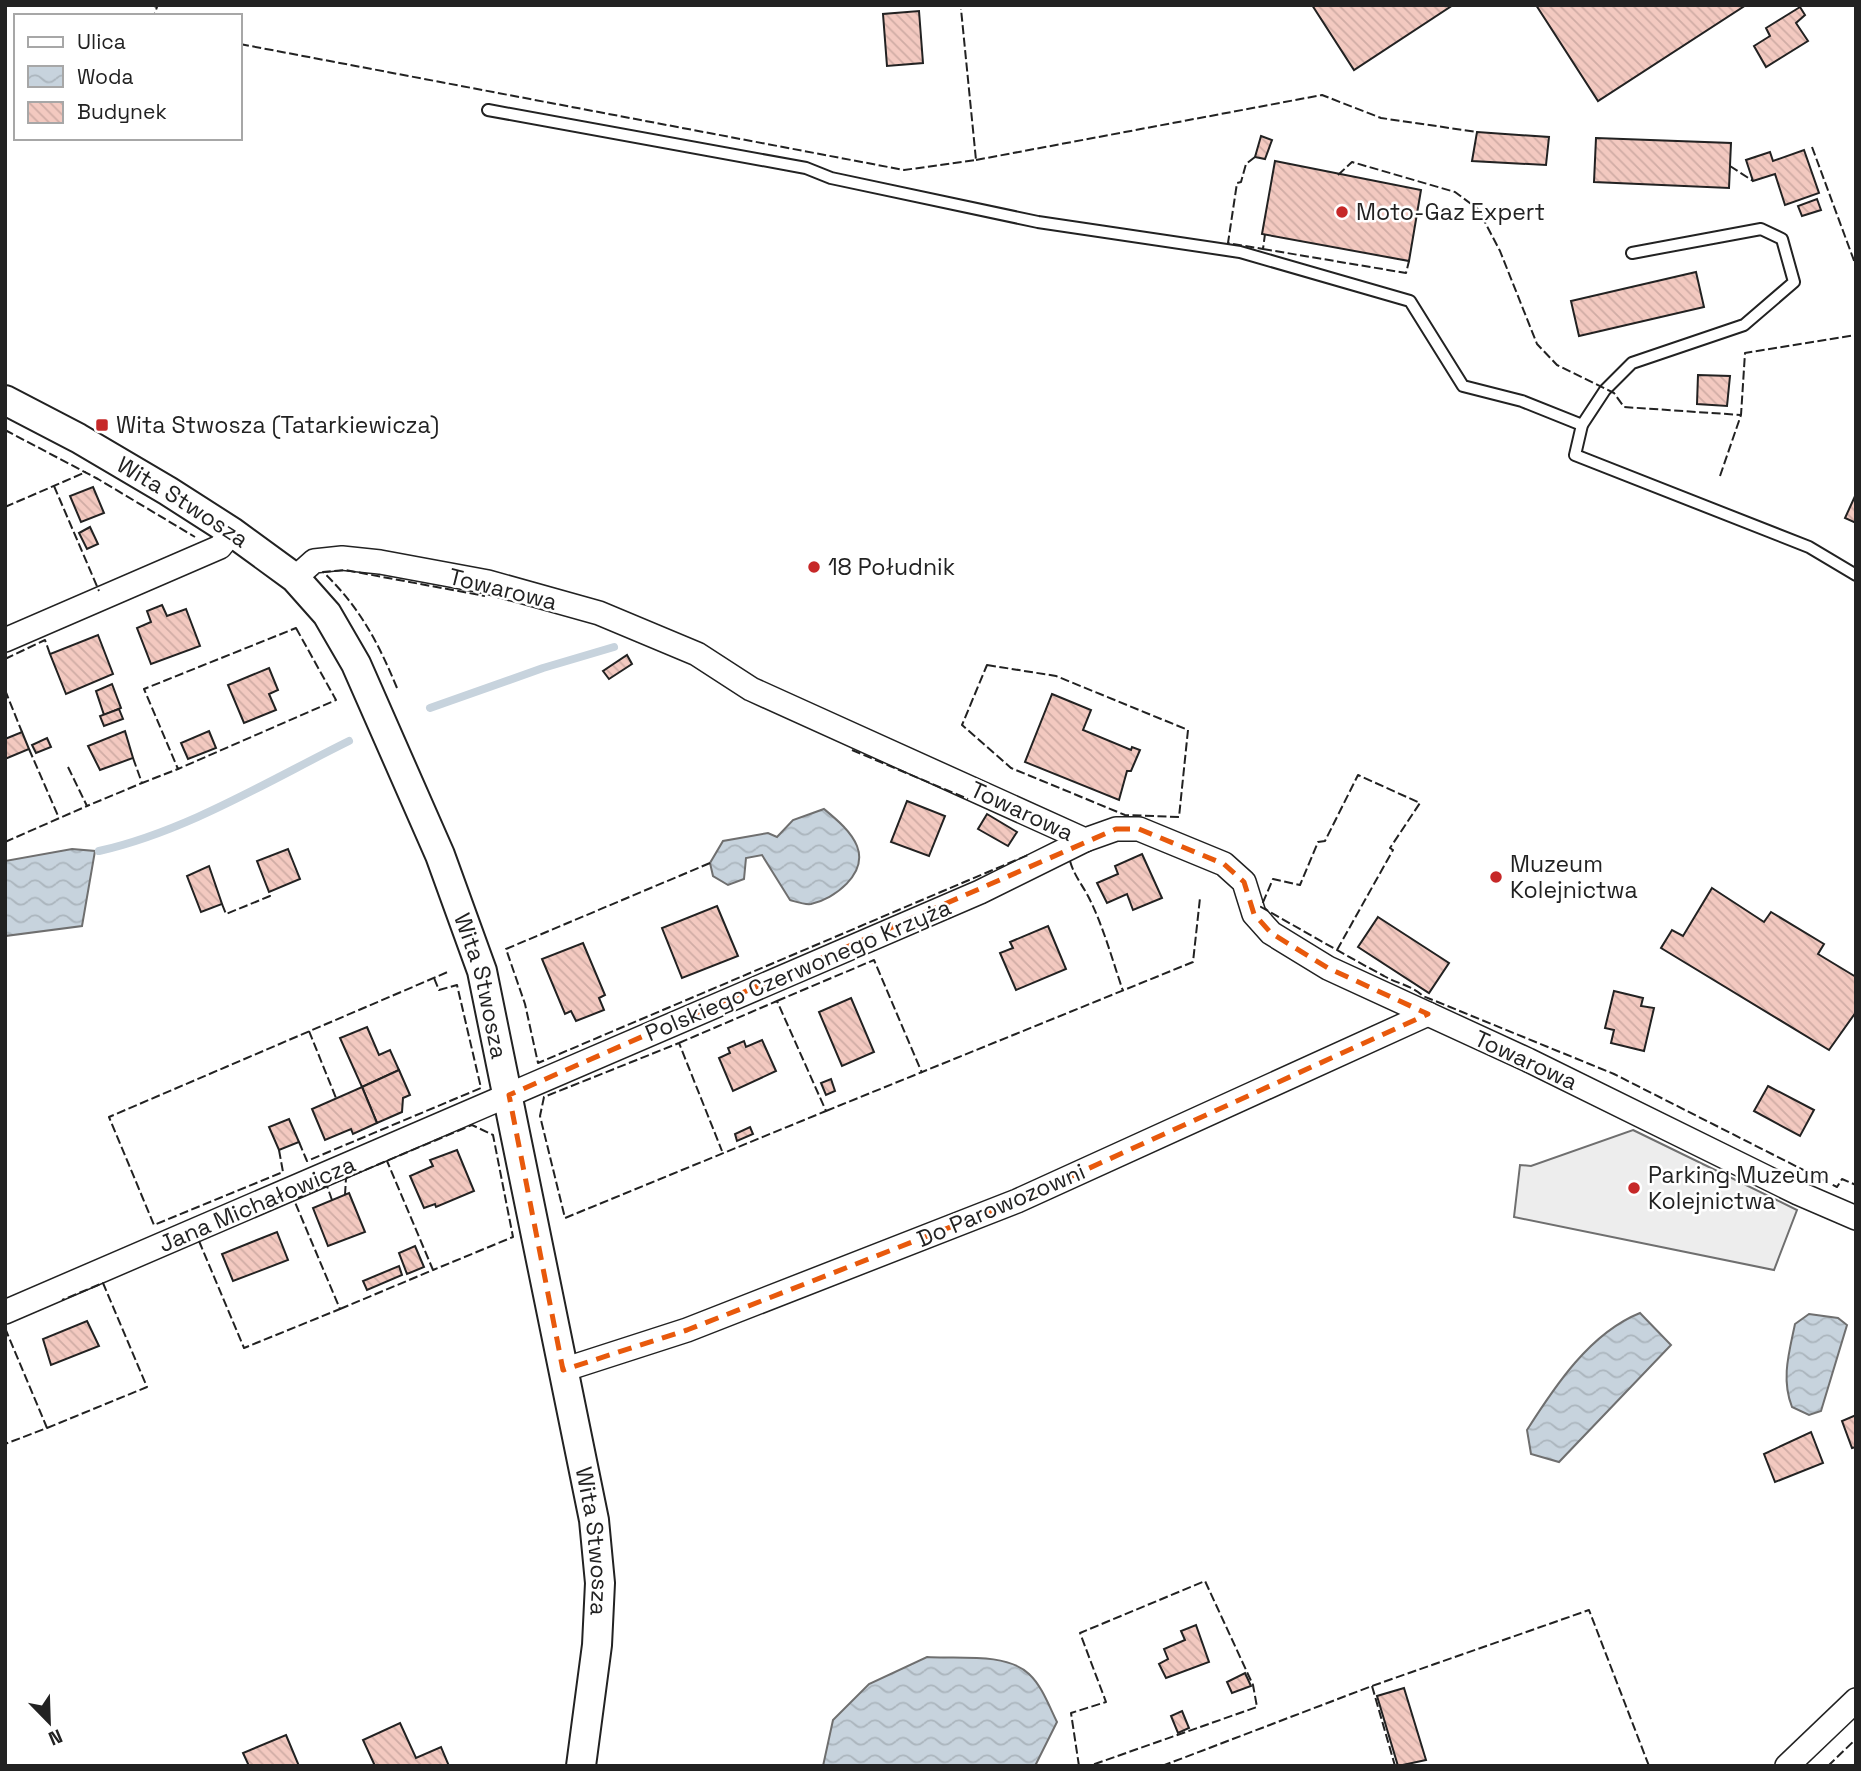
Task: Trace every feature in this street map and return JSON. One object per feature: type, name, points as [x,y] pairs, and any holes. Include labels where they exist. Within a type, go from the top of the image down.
[{"type":"street","name":"Wita Stwosza","points":[[5,400],[78,438],[232,532],[295,578],[327,614],[356,664],[444,866],[482,971],[594,1520],[600,1583],[597,1645],[581,1766]]},
{"type":"street","points":[[5,640],[220,547],[232,532]]},
{"type":"street","name":"Towarowa","points":[[295,578],[314,561],[342,558],[380,562],[488,582],[599,613],[697,654],[751,690],[1085,839],[1116,829],[1139,829],[1224,864],[1244,882],[1254,914],[1271,933],[1328,968],[1528,1059],[1798,1194],[1856,1218]]},
{"type":"street","name":"Polskiego Czerwonego Krzyża","points":[[509,1095],[980,892],[1085,839]]},
{"type":"street","name":"Do Parowozowni","points":[[563,1370],[687,1330],[1017,1201],[1428,1014]]},
{"type":"street","name":"Jana Michałowicza","points":[[5,1312],[509,1095]]},
{"type":"street","points":[[1787,1766],[1856,1700]]},
{"type":"lane","points":[[488,110],[806,168],[831,178],[1038,222],[1240,252],[1410,301],[1463,386],[1522,401],[1582,425]]},
{"type":"lane","points":[[1632,253],[1761,229],[1782,239],[1794,282],[1744,325],[1632,363],[1605,390],[1582,425],[1575,456],[1809,547],[1856,575]]},
{"type":"highlighted area","points":[[1116,829],[1139,829],[1224,864],[1244,882],[1254,914],[1271,933],[1328,968],[1428,1014],[1017,1201],[687,1330],[563,1370],[509,1095]]},
{"type":"shaded area","name":"Parking Muzeum Kolejnictwa","points":[[1633,1130],[1797,1210],[1774,1270],[1514,1217],[1520,1165],[1531,1166]]},
{"type":"water","points":[[824,809],[851,835],[859,856],[853,875],[839,891],[809,904],[790,900],[762,855],[746,858],[744,879],[728,885],[713,876],[710,863],[723,841],[768,833],[777,837],[793,820]]},
{"type":"water","points":[[72,849],[95,851],[82,926],[5,936],[5,861]]},
{"type":"water","points":[[1640,1313],[1671,1345],[1559,1462],[1531,1454],[1527,1430],[1575,1362],[1605,1334]]},
{"type":"water","points":[[1809,1314],[1838,1318],[1847,1325],[1821,1411],[1809,1415],[1792,1407],[1787,1376],[1795,1324]]},
{"type":"water","points":[[927,1657],[994,1659],[1019,1667],[1034,1679],[1057,1722],[1035,1766],[823,1766],[833,1720],[869,1684]]},
{"type":"building","points":[[1312,5],[1453,5],[1354,70]]},
{"type":"building","points":[[1536,5],[1746,5],[1598,101]]},
{"type":"building","points":[[1800,7],[1805,15],[1796,23],[1808,41],[1766,67],[1754,46],[1770,36],[1766,28]]},
{"type":"building","points":[[919,11],[923,63],[887,66],[883,14]]},
{"type":"building","points":[[1477,132],[1549,137],[1546,165],[1472,161]]},
{"type":"building","points":[[1261,136],[1272,140],[1265,159],[1255,157]]},
{"type":"building","points":[[1596,138],[1731,143],[1729,188],[1594,182]]},
{"type":"building","points":[[1804,150],[1819,193],[1785,205],[1775,174],[1753,181],[1746,160],[1770,152],[1773,161]]},
{"type":"building","name":"Moto-Gaz Expert","points":[[1275,161],[1421,190],[1409,261],[1262,234]]},
{"type":"building","points":[[1817,199],[1821,210],[1802,216],[1798,206]]},
{"type":"building","points":[[1696,272],[1704,307],[1579,336],[1571,301]]},
{"type":"building","points":[[1698,375],[1730,376],[1727,406],[1697,404]]},
{"type":"building","points":[[93,487],[104,513],[81,522],[70,496]]},
{"type":"building","points":[[1856,494],[1856,523],[1845,518]]},
{"type":"building","points":[[90,527],[98,544],[87,549],[79,533]]},
{"type":"building","points":[[162,605],[167,616],[186,609],[200,646],[151,664],[137,628],[151,622],[147,611]]},
{"type":"building","points":[[98,635],[113,674],[66,694],[50,654]]},
{"type":"building","points":[[627,655],[632,664],[609,679],[603,671]]},
{"type":"building","points":[[269,668],[278,690],[269,694],[276,710],[244,723],[228,685]]},
{"type":"building","points":[[112,684],[121,708],[104,715],[96,691]]},
{"type":"building","points":[[1052,694],[1091,710],[1083,730],[1131,750],[1132,747],[1140,750],[1131,771],[1127,771],[1119,800],[1025,762]]},
{"type":"building","points":[[119,709],[123,719],[104,726],[100,716]]},
{"type":"building","points":[[125,731],[133,758],[100,770],[88,746]]},
{"type":"building","points":[[209,731],[216,748],[188,759],[181,743]]},
{"type":"building","points":[[22,732],[29,749],[5,759],[5,739]]},
{"type":"building","points":[[47,738],[51,747],[36,753],[32,745]]},
{"type":"building","points":[[907,801],[945,816],[929,856],[891,842]]},
{"type":"building","points":[[987,814],[1017,832],[1008,846],[978,829]]},
{"type":"building","points":[[288,849],[300,879],[269,892],[257,861]]},
{"type":"building","points":[[1142,854],[1162,898],[1133,910],[1127,894],[1107,903],[1097,883],[1118,874],[1115,866]]},
{"type":"building","points":[[209,866],[222,904],[201,912],[187,876]]},
{"type":"building","points":[[1712,888],[1764,922],[1771,912],[1824,944],[1818,954],[1856,977],[1856,1012],[1829,1050],[1661,948],[1672,930],[1683,936]]},
{"type":"building","points":[[717,906],[738,956],[682,978],[662,928]]},
{"type":"building","points":[[1378,917],[1449,963],[1429,993],[1358,947]]},
{"type":"building","points":[[1048,926],[1066,969],[1016,990],[1000,953],[1013,948],[1010,942]]},
{"type":"building","points":[[583,943],[605,995],[599,998],[604,1010],[576,1021],[571,1011],[565,1014],[542,959]]},
{"type":"building","points":[[1614,991],[1643,998],[1641,1006],[1654,1008],[1644,1051],[1611,1043],[1614,1030],[1605,1028]]},
{"type":"building","points":[[851,998],[874,1052],[842,1066],[819,1012]]},
{"type":"building","points":[[367,1027],[379,1055],[390,1050],[399,1070],[362,1087],[340,1038]]},
{"type":"building","points":[[762,1040],[776,1071],[733,1091],[719,1058],[730,1053],[728,1048],[744,1041],[746,1047]]},
{"type":"building","points":[[399,1070],[410,1095],[403,1098],[402,1112],[377,1123],[362,1087]]},
{"type":"building","points":[[831,1079],[835,1091],[826,1095],[821,1083]]},
{"type":"building","points":[[1768,1086],[1814,1110],[1800,1136],[1754,1111]]},
{"type":"building","points":[[362,1087],[377,1123],[353,1134],[351,1129],[325,1140],[312,1109]]},
{"type":"building","points":[[289,1119],[299,1142],[279,1150],[269,1127]]},
{"type":"building","points":[[750,1127],[753,1134],[737,1141],[735,1134]]},
{"type":"building","points":[[457,1150],[474,1191],[436,1207],[435,1204],[424,1208],[410,1176],[433,1166],[430,1160]]},
{"type":"building","points":[[349,1193],[365,1232],[328,1246],[313,1208]]},
{"type":"building","points":[[277,1232],[288,1260],[233,1281],[222,1254]]},
{"type":"building","points":[[415,1246],[424,1267],[407,1274],[399,1253]]},
{"type":"building","points":[[399,1266],[402,1275],[367,1290],[363,1281]]},
{"type":"building","points":[[87,1321],[99,1346],[51,1365],[43,1339]]},
{"type":"building","points":[[1856,1415],[1856,1447],[1852,1448],[1842,1421]]},
{"type":"building","points":[[1811,1432],[1823,1463],[1775,1482],[1764,1454]]},
{"type":"building","points":[[1196,1625],[1209,1662],[1166,1678],[1159,1664],[1168,1659],[1164,1649],[1185,1640],[1181,1631]]},
{"type":"building","points":[[1245,1673],[1251,1686],[1232,1693],[1227,1682]]},
{"type":"building","points":[[1404,1688],[1426,1760],[1398,1766],[1377,1696]]},
{"type":"building","points":[[1182,1711],[1189,1728],[1178,1733],[1171,1716]]},
{"type":"building","points":[[400,1723],[416,1758],[441,1747],[449,1766],[375,1766],[363,1740]]},
{"type":"building","points":[[286,1735],[299,1766],[249,1766],[243,1753]]},
{"type":"waterway","points":[[430,708],[543,668],[614,647]]},
{"type":"waterway","points":[[99,851],[132,842],[195,818],[349,741]]},
{"type":"fence","points":[[151,5],[157,7],[155,14]]},
{"type":"fence","points":[[242,44],[904,170],[976,160],[961,9]]},
{"type":"fence","points":[[976,160],[1322,95],[1381,118],[1477,132]]},
{"type":"fence","points":[[1812,147],[1856,266]]},
{"type":"fence","points":[[1255,157],[1246,164],[1241,182],[1237,183],[1228,243],[1263,249],[1265,234]]},
{"type":"fence","points":[[1338,175],[1352,162],[1455,192],[1478,209],[1500,251],[1537,344],[1557,365],[1614,393],[1624,407],[1741,415]]},
{"type":"fence","points":[[1730,166],[1753,181]]},
{"type":"fence","points":[[1263,249],[1406,273],[1409,261]]},
{"type":"fence","points":[[1720,476],[1741,415],[1745,353],[1856,335]]},
{"type":"fence","points":[[5,430],[98,479],[195,537]]},
{"type":"fence","points":[[5,507],[86,472]]},
{"type":"fence","points":[[54,486],[99,591]]},
{"type":"fence","points":[[397,688],[366,625],[347,598],[323,572],[345,570],[485,596]]},
{"type":"fence","points":[[296,628],[336,700],[178,769],[144,689],[296,628]]},
{"type":"fence","points":[[5,659],[45,640],[50,654]]},
{"type":"fence","points":[[987,665],[1056,676],[1188,730],[1179,817],[1125,815],[1011,768],[962,725],[987,665]]},
{"type":"fence","points":[[5,690],[22,732]]},
{"type":"fence","points":[[29,749],[59,818]]},
{"type":"fence","points":[[852,750],[968,799]]},
{"type":"fence","points":[[133,758],[142,783],[178,769]]},
{"type":"fence","points":[[68,767],[87,806],[142,783]]},
{"type":"fence","points":[[1337,950],[1393,850],[1390,848],[1420,803],[1358,775],[1325,841],[1318,842],[1300,885],[1273,879],[1261,907],[1338,951],[1423,996],[1614,1074],[1837,1187],[1842,1179],[1856,1185]]},
{"type":"fence","points":[[5,842],[87,806]]},
{"type":"fence","points":[[710,863],[506,949],[525,1004],[538,1063],[1028,855]]},
{"type":"fence","points":[[1070,861],[1098,919],[1123,991]]},
{"type":"fence","points":[[222,904],[226,914],[270,896],[269,892]]},
{"type":"fence","points":[[826,1111],[1193,962],[1200,898]]},
{"type":"fence","points":[[777,1001],[874,960],[922,1073]]},
{"type":"fence","points":[[279,1150],[283,1172],[154,1225],[109,1117],[450,971]]},
{"type":"fence","points":[[299,1142],[307,1161],[481,1088],[457,985],[439,990],[434,978]]},
{"type":"fence","points":[[679,1043],[777,1001],[826,1111],[565,1218],[540,1116],[544,1097],[679,1043],[722,1151]]},
{"type":"fence","points":[[309,1031],[336,1098]]},
{"type":"fence","points":[[345,1195],[346,1178],[472,1125],[493,1135],[513,1237],[433,1270]]},
{"type":"fence","points":[[340,1309],[433,1270],[387,1161]]},
{"type":"fence","points":[[298,1198],[327,1186],[332,1200]]},
{"type":"fence","points":[[199,1241],[244,1348],[340,1309],[294,1200]]},
{"type":"fence","points":[[47,1428],[147,1387],[103,1283],[62,1300]]},
{"type":"fence","points":[[5,1328],[47,1428],[5,1444]]},
{"type":"fence","points":[[1079,1766],[1071,1713],[1106,1702],[1080,1633],[1205,1581],[1253,1685],[1257,1707],[1089,1766]]},
{"type":"fence","points":[[1162,1766],[1372,1686],[1589,1610],[1649,1766]]},
{"type":"fence","points":[[1372,1686],[1395,1766]]},
{"type":"fence","points":[[1828,1766],[1856,1739]]},
{"type":"place","name":"Moto-Gaz Expert","points":[[1342,212]]},
{"type":"place","name":"Wita Stwosza (Tatarkiewicza)","points":[[102,425]]},
{"type":"place","name":"18 Południk","points":[[814,567]]},
{"type":"place","name":"Muzeum Kolejnictwa","points":[[1496,877]]},
{"type":"place","name":"Parking Muzeum Kolejnictwa","points":[[1634,1188]]}]
